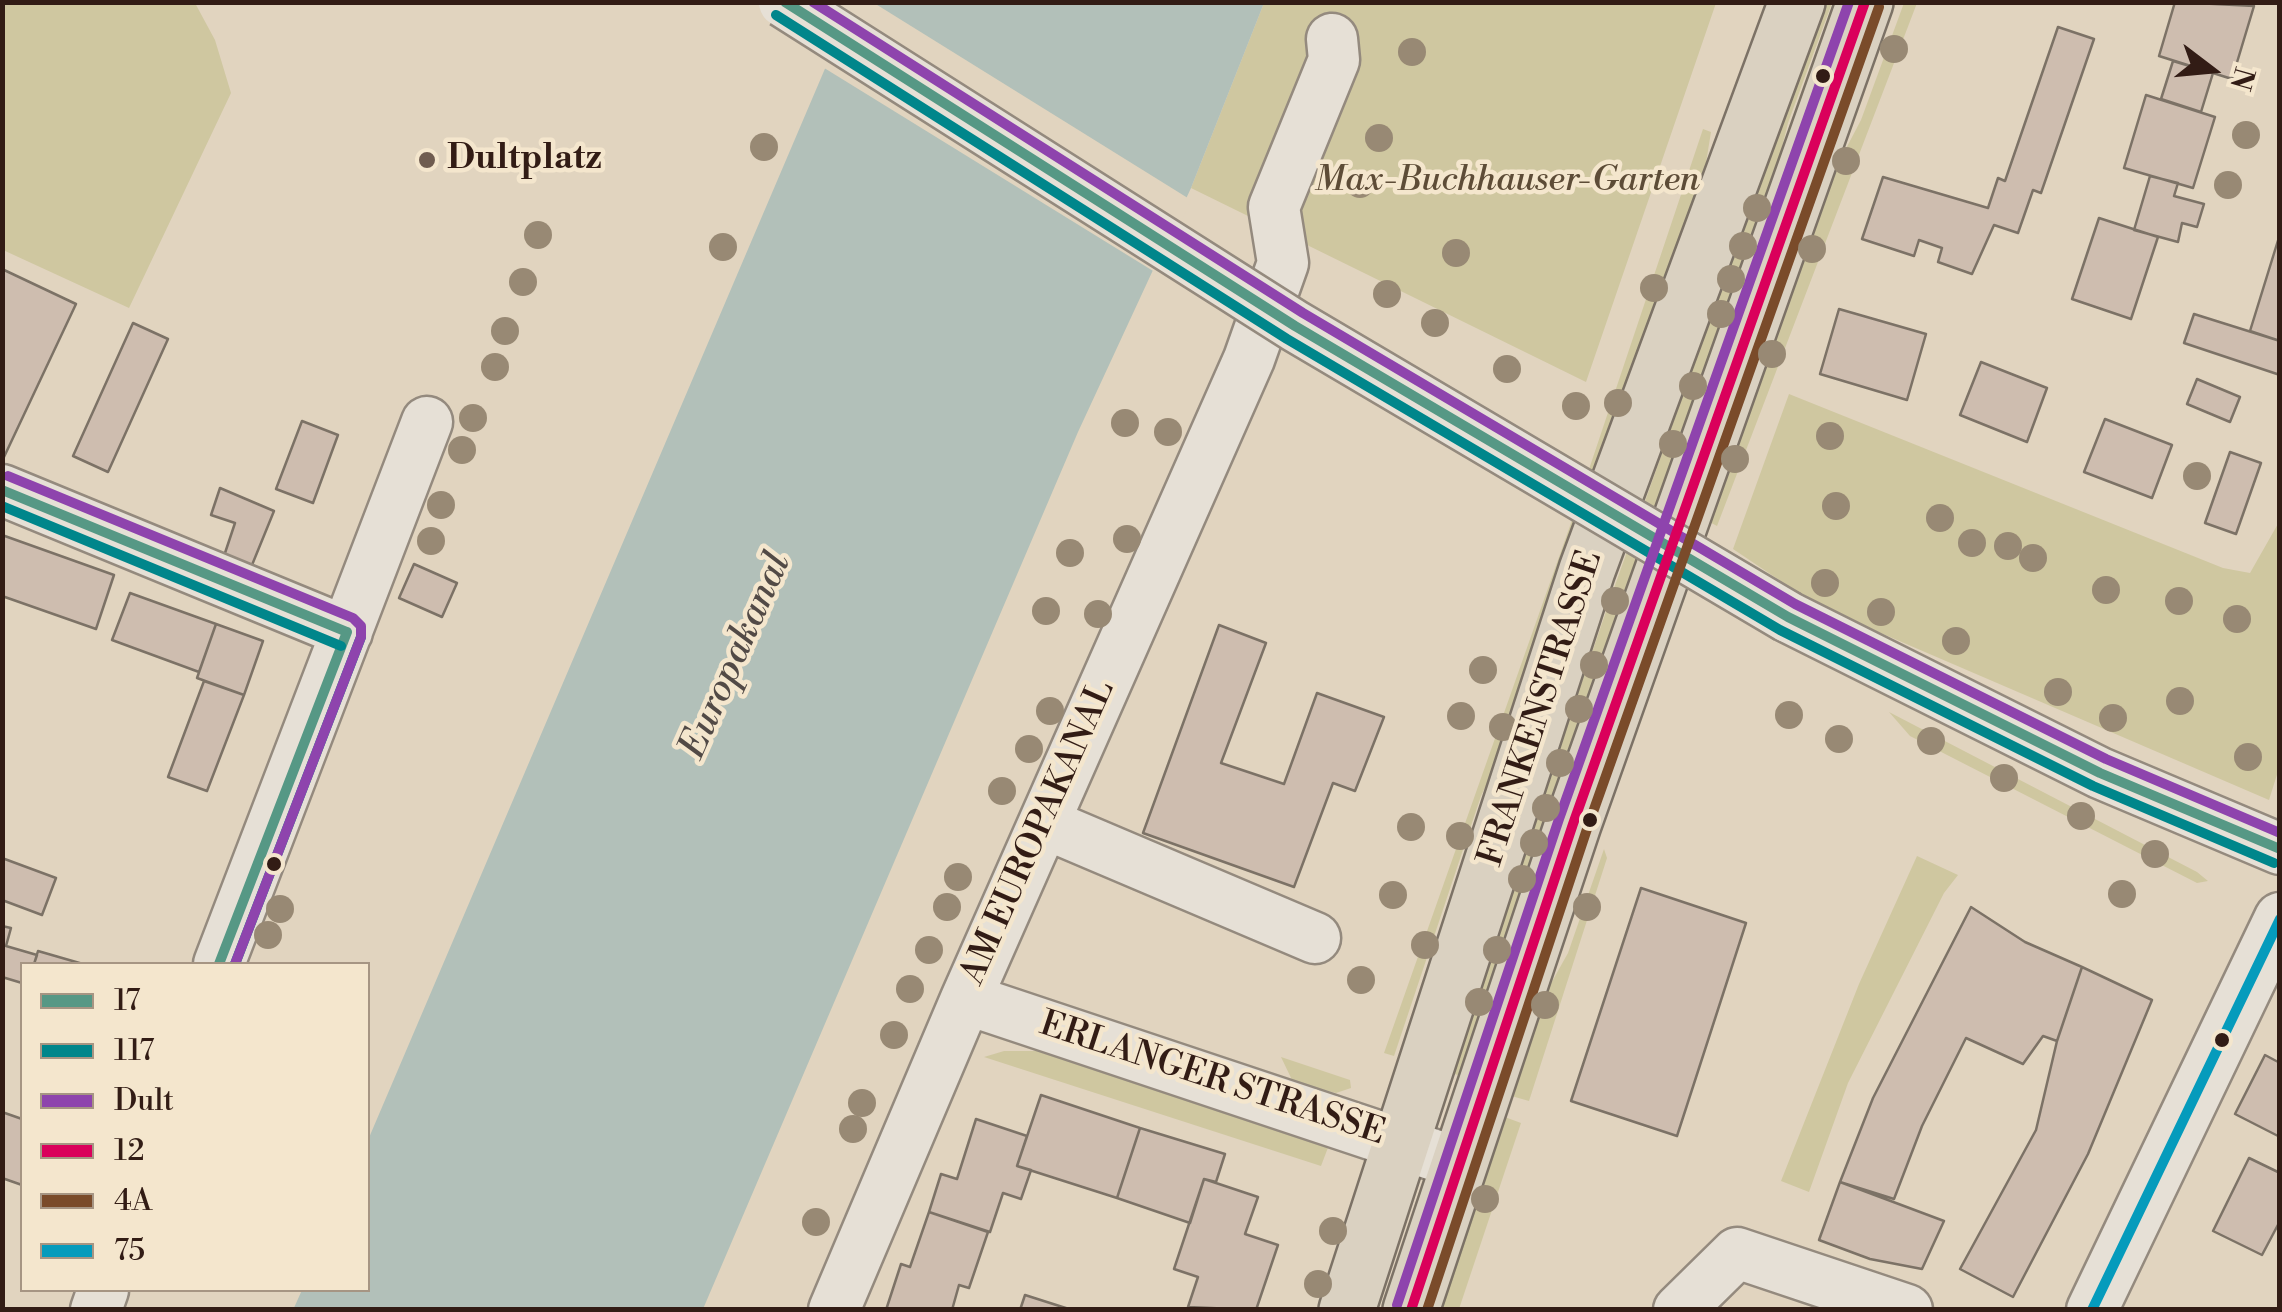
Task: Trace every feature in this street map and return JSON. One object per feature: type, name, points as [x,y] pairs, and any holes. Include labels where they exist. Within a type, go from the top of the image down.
[{"type":"main road","name":"FRANKENSTRASSE","points":[[1347,1310],[1587,570],[1796,2]]},
{"type":"main road","name":"FRANKENSTRASSE","points":[[1412,1310],[1567,842],[1865,2]]},
{"type":"street","points":[[784,2],[1295,326],[1788,617],[2100,773],[2280,849]]},
{"type":"street","name":"AM EUROPAKANAL","points":[[834,1310],[966,999],[1249,359],[1283,263],[1274,207],[1334,60],[1332,39]]},
{"type":"street","points":[[219,962],[427,422]]},
{"type":"street","points":[[2,490],[347,632]]},
{"type":"street","points":[[1044,823],[1315,938]]},
{"type":"street","points":[[2092,1310],[2280,918]]},
{"type":"street","name":"ERLANGER STRASSE","points":[[966,999],[1399,1141],[1458,1164]]},
{"type":"street","points":[[1680,1310],[1737,1253],[1907,1310]]},
{"type":"green space","points":[[3,2],[195,3],[215,40],[231,93],[129,308],[3,250]]},
{"type":"green space","name":"Max-Buchhauser-Garten","points":[[1264,3],[1716,3],[1586,382],[1191,188]]},
{"type":"green space","points":[[1823,3],[1832,3],[1788,123],[1773,183],[1466,1078],[1449,1072],[1614,588]]},
{"type":"green space","points":[[1904,3],[1917,3],[1717,526],[1706,520],[1820,198],[1861,120]]},
{"type":"green space","points":[[1703,129],[1711,132],[1699,206],[1524,706],[1481,796],[1394,1056],[1384,1053],[1571,523]]},
{"type":"green space","points":[[1789,394],[2223,568],[2250,573],[2279,522],[2280,765],[2269,800],[1818,606],[1733,549]]},
{"type":"green space","points":[[1889,712],[2208,881],[2197,883],[1910,736]]},
{"type":"green space","points":[[1604,849],[1607,858],[1529,1101],[1508,1095],[1535,1012],[1568,953]]},
{"type":"green space","points":[[1917,856],[1958,875],[1944,893],[1848,1083],[1809,1192],[1781,1181],[1859,984]]},
{"type":"green space","points":[[1004,1051],[1037,1051],[1329,1145],[1321,1166],[984,1057]]},
{"type":"green space","points":[[1281,1057],[1350,1080],[1351,1088],[1336,1093],[1293,1082]]},
{"type":"green space","points":[[1502,1116],[1521,1123],[1459,1309],[1438,1310]]},
{"type":"water","name":"Europakanal","points":[[853,3],[1264,3],[1191,188],[1078,432],[703,1309],[293,1310],[301,1292],[370,1292],[370,1135]]},
{"type":"pier","points":[[848,2],[874,3],[1191,200],[1158,274],[821,66]]},
{"type":"building","points":[[2175,2],[2254,6],[2232,79],[2159,56]]},
{"type":"building","points":[[2058,27],[2094,39],[2041,193],[2033,190],[2018,233],[1994,225],[1972,274],[1938,262],[1942,248],[1919,240],[1914,256],[1862,239],[1883,177],[1988,208],[1998,178],[2005,181]]},
{"type":"building","points":[[2173,61],[2213,73],[2201,112],[2161,99]]},
{"type":"building","points":[[2146,95],[2215,117],[2193,188],[2124,168]]},
{"type":"building","points":[[2150,176],[2178,183],[2174,196],[2204,204],[2197,227],[2182,223],[2178,242],[2134,230]]},
{"type":"building","points":[[2099,218],[2158,237],[2131,319],[2072,299]]},
{"type":"building","points":[[2280,234],[2280,341],[2250,331]]},
{"type":"building","points":[[2,269],[76,304],[4,457],[2,456]]},
{"type":"building","points":[[1839,309],[1926,334],[1907,400],[1820,374]]},
{"type":"building","points":[[2194,314],[2280,341],[2280,375],[2184,343]]},
{"type":"building","points":[[133,323],[168,339],[108,472],[73,456]]},
{"type":"building","points":[[1981,362],[2047,388],[2027,442],[1960,415]]},
{"type":"building","points":[[2197,379],[2240,397],[2230,422],[2187,404]]},
{"type":"building","points":[[2105,419],[2172,445],[2152,498],[2084,472]]},
{"type":"building","points":[[302,421],[338,435],[313,503],[276,489]]},
{"type":"building","points":[[2230,452],[2261,463],[2236,534],[2205,523]]},
{"type":"building","points":[[220,488],[274,511],[252,565],[224,556],[235,523],[211,515]]},
{"type":"building","points":[[2,535],[114,575],[96,629],[2,596]]},
{"type":"building","points":[[414,564],[457,583],[442,617],[399,598]]},
{"type":"building","points":[[130,593],[216,624],[199,672],[112,640]]},
{"type":"building","points":[[216,624],[263,641],[244,695],[197,678]]},
{"type":"building","points":[[1219,625],[1266,643],[1221,763],[1284,784],[1317,693],[1384,717],[1355,791],[1333,783],[1294,887],[1143,833]]},
{"type":"building","points":[[204,681],[244,695],[207,791],[168,777]]},
{"type":"building","points":[[2,858],[56,878],[42,915],[2,900]]},
{"type":"building","points":[[1641,888],[1746,923],[1677,1136],[1571,1101]]},
{"type":"building","points":[[1971,907],[2025,942],[2082,967],[2057,1041],[2043,1036],[2023,1064],[1966,1038],[1922,1126],[1894,1199],[1840,1182],[1873,1098]]},
{"type":"building","points":[[2,926],[11,928],[6,946],[37,955],[35,962],[20,962],[20,982],[2,977]]},
{"type":"building","points":[[38,951],[76,962],[35,962]]},
{"type":"building","points":[[2082,967],[2152,1000],[2088,1154],[2013,1297],[1960,1269],[2036,1130],[2057,1041]]},
{"type":"building","points":[[2265,1055],[2280,1063],[2280,1137],[2235,1114]]},
{"type":"building","points":[[1041,1095],[1140,1128],[1117,1198],[1017,1166]]},
{"type":"building","points":[[2,1112],[20,1118],[20,1184],[2,1178]]},
{"type":"building","points":[[976,1119],[1027,1136],[1017,1166],[1031,1170],[1021,1199],[1003,1193],[990,1232],[929,1212],[941,1174],[957,1179]]},
{"type":"building","points":[[1140,1128],[1225,1154],[1216,1182],[1204,1179],[1190,1223],[1117,1198]]},
{"type":"building","points":[[2249,1158],[2280,1173],[2280,1221],[2262,1255],[2213,1231]]},
{"type":"building","points":[[1204,1179],[1258,1197],[1245,1234],[1278,1245],[1256,1310],[1188,1307],[1198,1277],[1174,1269]]},
{"type":"building","points":[[1840,1182],[1944,1221],[1922,1269],[1870,1259],[1819,1240]]},
{"type":"building","points":[[929,1212],[988,1232],[969,1288],[959,1285],[952,1310],[886,1310],[901,1264],[910,1267]]},
{"type":"building","points":[[1025,1295],[1072,1310],[1020,1310]]},
{"type":"transit line","name":"17","points":[[785,2],[1295,326],[1788,617],[2100,773],[2280,849]]},
{"type":"transit line","name":"Dult","points":[[813,2],[1303,313],[1795,604],[2106,759],[2280,833]]},
{"type":"transit line","name":"Dult","points":[[1397,1305],[1559,819],[1849,2]]},
{"type":"transit line","name":"12","points":[[1411,1310],[1573,824],[1865,2]]},
{"type":"transit line","name":"4A","points":[[1427,1310],[1587,829],[1879,7]]},
{"type":"transit line","name":"117","points":[[776,15],[1287,339],[1780,630],[2093,786],[2274,863]]},
{"type":"transit line","name":"Dult","points":[[8,476],[353,618],[361,626],[361,637],[236,962]]},
{"type":"transit line","name":"17","points":[[2,490],[347,632]]},
{"type":"transit line","name":"117","points":[[2,506],[341,646]]},
{"type":"transit line","name":"17","points":[[220,962],[347,632]]},
{"type":"transit line","name":"117","points":[[236,962],[361,637]]},
{"type":"transit line","name":"75","points":[[2092,1310],[2280,919]]},
{"type":"place","name":"Dultplatz","points":[[427,160]]}]
